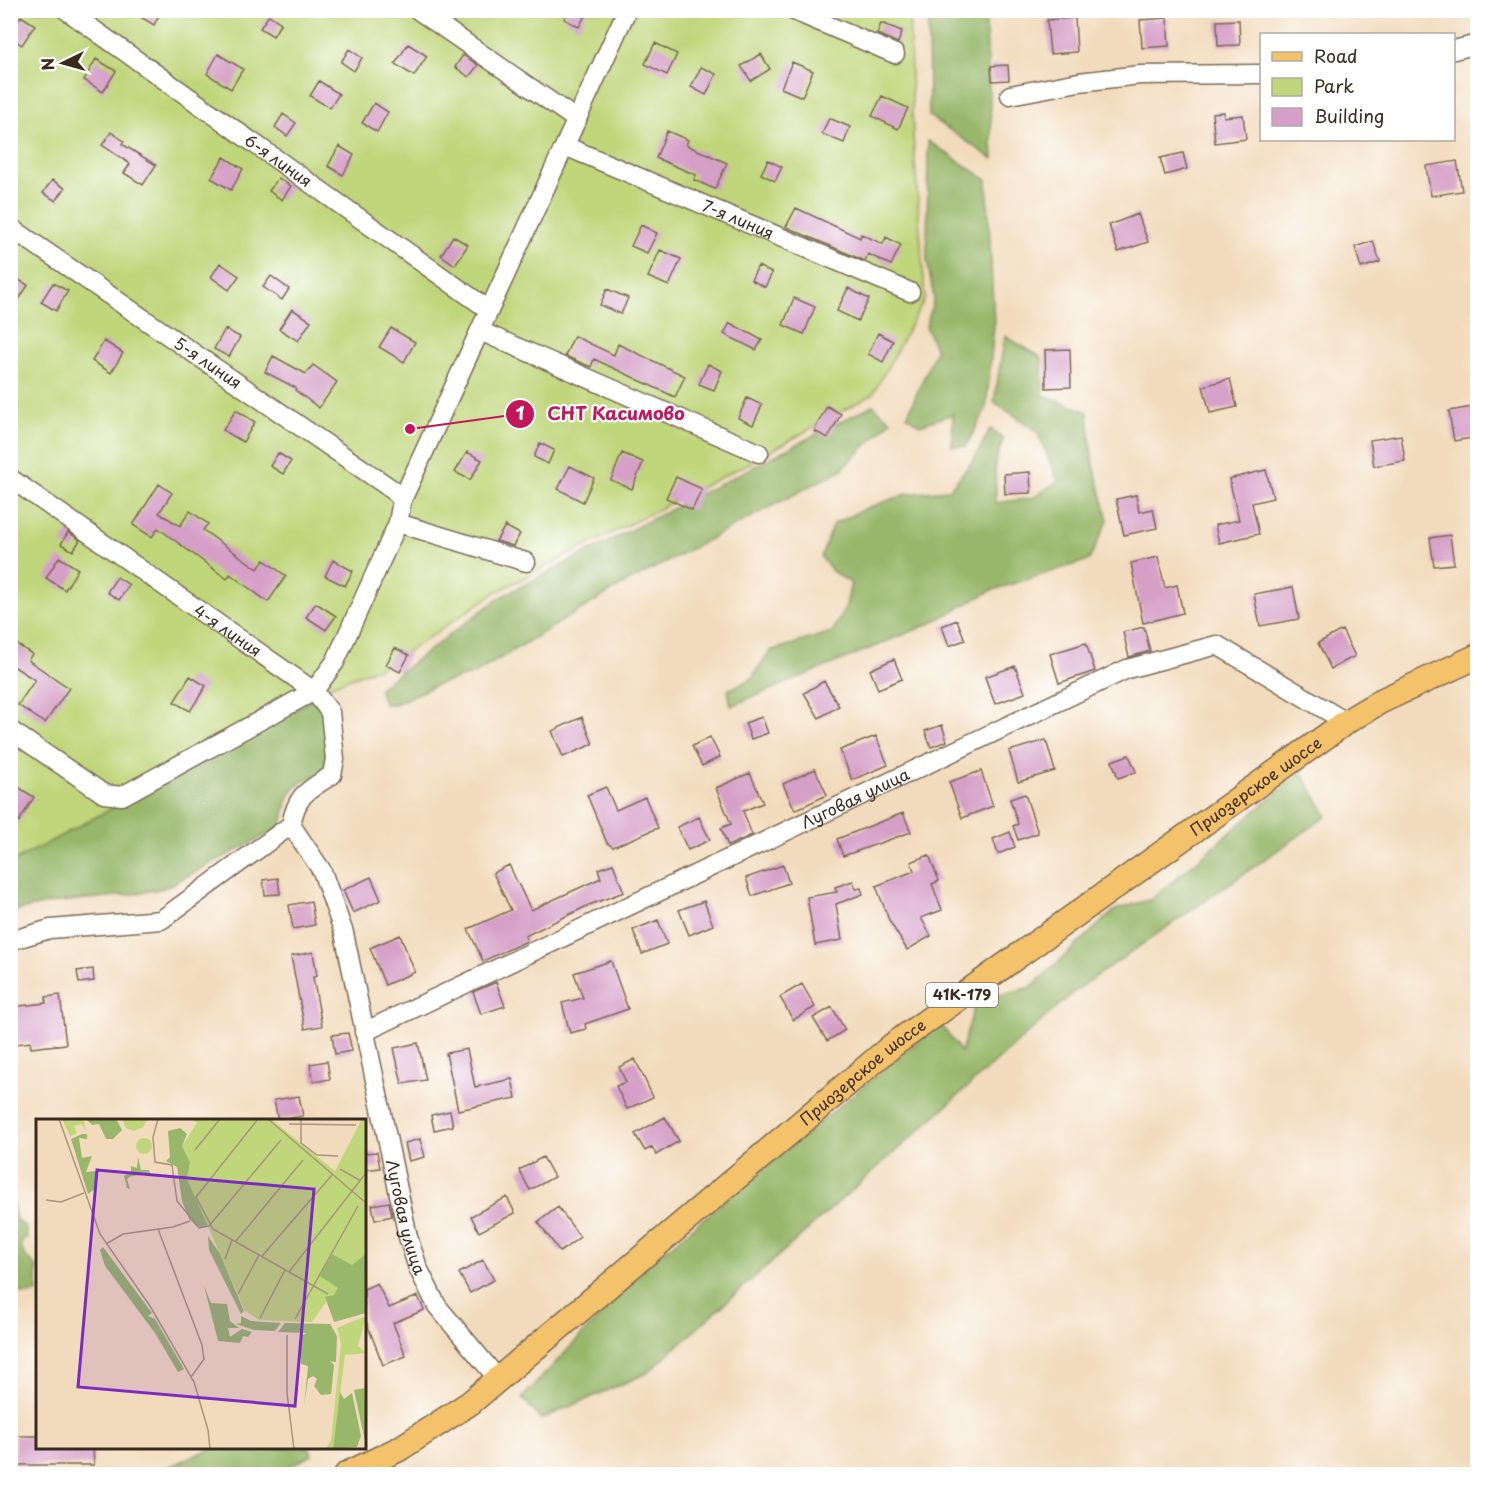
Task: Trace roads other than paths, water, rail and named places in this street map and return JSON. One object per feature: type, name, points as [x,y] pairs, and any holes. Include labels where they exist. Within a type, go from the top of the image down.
[{"type":"main road","name":"Приозерское шоссе","points":[[346,1474],[399,1449],[485,1391],[893,1045],[1346,722],[1381,702],[1478,656]]},
{"type":"street","name":"6-я линия","points":[[66,10],[489,310]]},
{"type":"street","points":[[418,10],[577,120]]},
{"type":"street","points":[[10,730],[104,794],[122,796],[314,691],[335,662],[398,522],[402,500],[627,10]]},
{"type":"street","points":[[792,10],[895,54]]},
{"type":"street","points":[[1455,50],[1478,44]]},
{"type":"street","points":[[1010,95],[1079,82],[1140,75],[1260,74]]},
{"type":"street","name":"7-я линия","points":[[565,146],[910,292]]},
{"type":"street","name":"5-я линия","points":[[10,227],[393,490],[402,500]]},
{"type":"street","points":[[480,331],[759,453]]},
{"type":"street","name":"4-я линия","points":[[10,478],[314,691],[330,712],[335,759],[332,775],[304,793],[295,805],[291,825]]},
{"type":"street","points":[[398,522],[526,562]]},
{"type":"street","name":"Луговая улица","points":[[364,1032],[1127,669],[1217,645],[1346,722]]},
{"type":"street","points":[[10,941],[50,929],[161,920],[291,825]]},
{"type":"street","name":"Луговая улица","points":[[291,825],[322,871],[344,933],[408,1237],[418,1268],[485,1391]]},
{"type":"place","name":"СНТ Касимово","points":[[410,429]]}]
